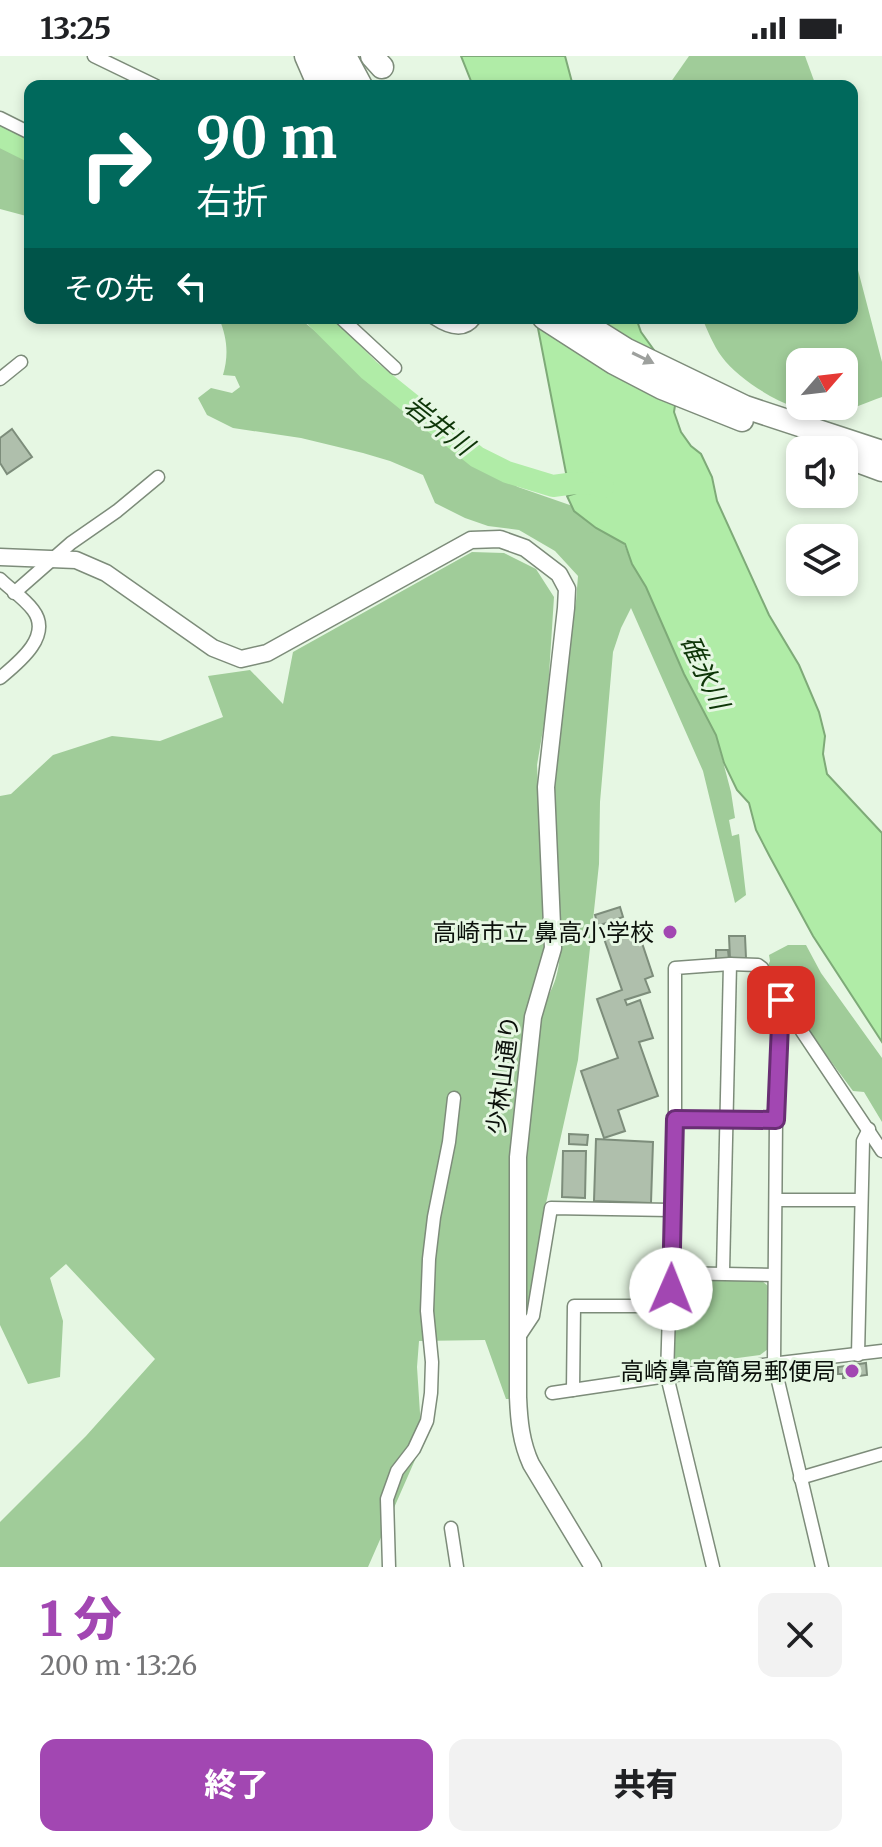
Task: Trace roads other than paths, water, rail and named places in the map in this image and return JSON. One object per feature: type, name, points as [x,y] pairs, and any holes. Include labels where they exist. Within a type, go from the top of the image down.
[{"type":"highway","points":[[306,56],[316,80]]},
{"type":"highway","points":[[323,56],[337,80]]},
{"type":"highway","points":[[345,56],[358,80]]},
{"type":"highway","points":[[553,324],[614,363],[662,388],[786,436]]},
{"type":"highway","points":[[586,324],[627,350],[745,407],[882,452]]},
{"type":"highway","points":[[858,461],[882,470]]},
{"type":"street","points":[[94,56],[144,80]]},
{"type":"street","points":[[0,118],[24,130]]},
{"type":"street","points":[[347,324],[395,368]]},
{"type":"street","points":[[446,324],[461,329],[470,324]]},
{"type":"street","points":[[0,379],[21,362]]},
{"type":"street","points":[[14,593],[85,532],[117,511],[158,477]]},
{"type":"street","name":"少林山通り","points":[[53,559],[76,560],[106,573],[213,648],[241,659],[267,653],[471,540],[500,539],[525,548],[559,574],[567,589],[566,608],[546,787],[553,948],[533,1017],[518,1157],[520,1431],[531,1464],[593,1567]]},
{"type":"street","points":[[0,557],[53,559]]},
{"type":"street","points":[[0,579],[37,615],[39,627],[29,652],[0,678]]},
{"type":"street","points":[[723,1272],[730,964]]},
{"type":"street","points":[[713,1567],[667,1376],[675,1119],[675,968],[730,964],[758,965],[762,968],[882,1151]]},
{"type":"street","points":[[781,1000],[776,1120],[774,1364],[822,1567]]},
{"type":"street","points":[[389,1567],[387,1499],[397,1471],[414,1449],[427,1421],[431,1393],[432,1362],[427,1311],[429,1259],[454,1098]]},
{"type":"street","points":[[675,1119],[776,1120]]},
{"type":"street","points":[[858,1355],[863,1141],[869,1129]]},
{"type":"street","points":[[776,1200],[861,1200]]},
{"type":"street","points":[[519,1337],[533,1316],[551,1208],[671,1210]]},
{"type":"street","points":[[671,1273],[774,1275]]},
{"type":"street","points":[[573,1390],[574,1306],[670,1306]]},
{"type":"street","points":[[552,1393],[882,1351]]},
{"type":"street","points":[[800,1478],[882,1454]]},
{"type":"street","points":[[451,1528],[457,1567]]},
{"type":"water","points":[[461,56],[565,56],[571,80],[471,80]]},
{"type":"water","name":"碓氷川","points":[[537,324],[638,324],[678,386],[674,412],[681,432],[701,454],[712,477],[717,501],[769,615],[799,665],[819,712],[825,736],[823,754],[827,774],[882,833],[882,1042],[813,936],[756,830],[749,803],[737,790],[724,763],[716,735],[684,674],[625,544],[574,511],[567,496],[580,492],[566,473]]},
{"type":"waterway","name":"岩井川","points":[[0,136],[24,148]]},
{"type":"waterway","name":"岩井川","points":[[323,324],[369,370],[477,457],[507,472],[553,486],[575,483],[603,487]]},
{"type":"place","name":"高崎市立 鼻高小学校","points":[[670,932]]},
{"type":"place","name":"高崎鼻高簡易郵便局","points":[[852,1371]]}]
